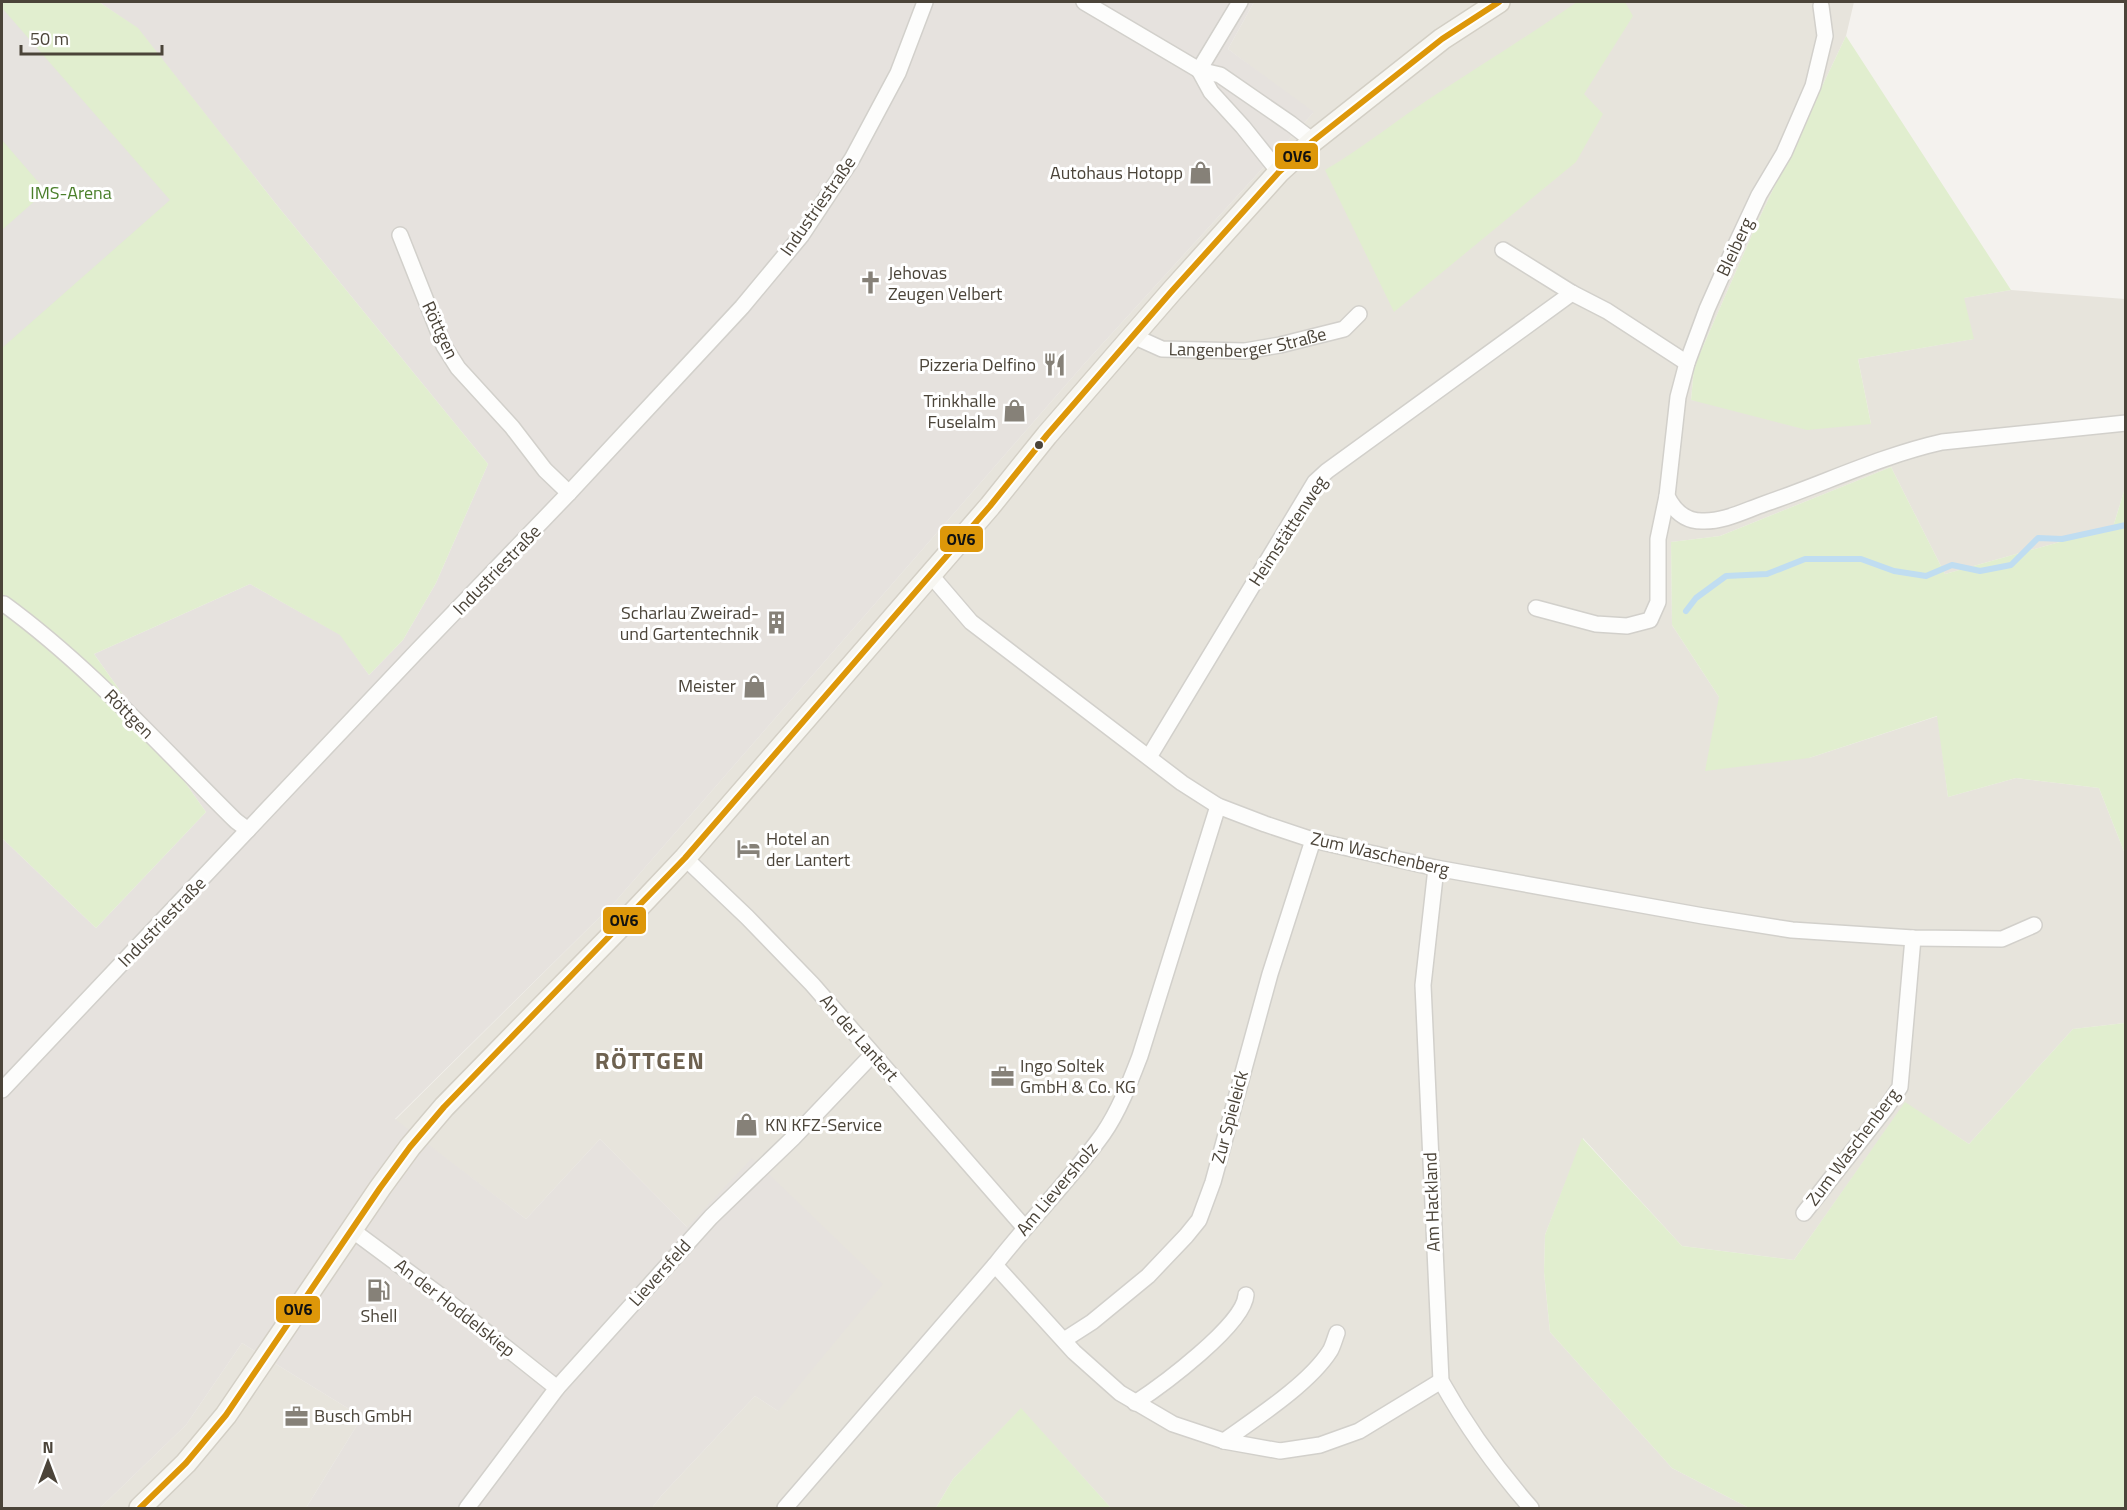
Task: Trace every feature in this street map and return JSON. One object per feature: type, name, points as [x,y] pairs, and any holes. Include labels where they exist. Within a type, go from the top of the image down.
[{"type":"main road","points":[[140,1509],[186,1463],[226,1415],[410,1147],[444,1107],[618,930],[685,858],[929,573],[990,506],[1047,435],[1279,172],[1313,141],[1442,39],[1499,2]]},
{"type":"street","name":"Industriestraße","points":[[2,1090],[569,493],[742,307],[801,236],[849,164],[898,73],[925,2]]},
{"type":"street","points":[[1084,2],[1199,70],[1220,75],[1313,141]]},
{"type":"street","points":[[1199,70],[1240,2]]},
{"type":"street","name":"Bleiberg","points":[[1536,608],[1596,624],[1627,626],[1650,620],[1658,602],[1658,539],[1667,496],[1678,397],[1687,363],[1707,309],[1731,255],[1759,195],[1784,153],[1813,86],[1825,36],[1821,6]]},
{"type":"street","points":[[1199,70],[1211,92],[1279,172]]},
{"type":"street","name":"Röttgen","points":[[400,235],[444,346],[458,368],[512,427],[546,470],[569,493]]},
{"type":"street","points":[[1503,250],[1572,293],[1607,311],[1687,363]]},
{"type":"street","name":"Heimstättenweg","points":[[1149,757],[1315,482],[1572,293]]},
{"type":"street","name":"Langenberger Straße","points":[[1133,336],[1162,349],[1245,351],[1344,329],[1359,314]]},
{"type":"street","points":[[1667,496],[1672,508],[1687,519],[1701,521],[1722,519],[1810,488],[1865,465],[1942,442],[2126,423]]},
{"type":"street","name":"Zum Waschenberg","points":[[929,573],[971,622],[1182,783],[1218,806],[1265,825],[1313,840],[1436,868],[1792,930],[1913,938],[2002,939],[2034,925]]},
{"type":"street","name":"Röttgen","points":[[4,604],[42,632],[77,664],[236,821],[248,830]]},
{"type":"street","name":"Am Lieversholz","points":[[785,1509],[995,1265],[1024,1227],[1065,1184],[1104,1132],[1130,1082],[1140,1056],[1218,806]]},
{"type":"street","name":"Zur Spieleick","points":[[1064,1340],[1092,1322],[1148,1276],[1199,1220],[1207,1201],[1270,974],[1313,840]]},
{"type":"street","name":"An der Lantert","points":[[685,858],[812,984],[1024,1227]]},
{"type":"street","name":"Am Hackland","points":[[1436,868],[1423,985],[1441,1381],[1457,1410],[1486,1452],[1531,1509]]},
{"type":"street","name":"Zum Waschenberg","points":[[1804,1213],[1900,1087],[1913,938]]},
{"type":"street","name":"Lieversfeld","points":[[467,1509],[556,1388],[711,1217],[794,1138],[872,1055]]},
{"type":"street","name":"An der Hoddelskiep","points":[[352,1230],[441,1296],[556,1388]]},
{"type":"street","points":[[995,1265],[1064,1340],[1120,1393],[1173,1424],[1224,1441],[1280,1451],[1320,1445],[1359,1431],[1441,1381]]},
{"type":"street","points":[[1135,1403],[1158,1388],[1210,1344],[1246,1303],[1246,1295]]},
{"type":"street","points":[[1224,1441],[1272,1407],[1309,1375],[1331,1350],[1337,1333]]},
{"type":"shaded area","points":[[99,2],[1254,2],[1228,49],[1314,112],[1085,363],[614,903],[395,1119],[526,1219],[600,1139],[687,1227],[752,1158],[883,1284],[778,1411],[755,1396],[652,1508],[306,1508],[362,1417],[242,1343],[186,1425],[100,1508],[2,1508],[2,838],[96,928],[206,812],[94,654],[250,584],[341,635],[369,675],[403,640],[436,583],[488,464],[276,204],[138,29]]},
{"type":"shaded area","points":[[1254,2],[1854,2],[1846,36],[1758,221],[1694,367],[1691,400],[1871,424],[1858,359],[1973,339],[1963,298],[2011,290],[2125,299],[2125,488],[2113,527],[1945,574],[1891,467],[1720,536],[1671,542],[1672,625],[1719,697],[1809,758],[1938,716],[1948,797],[2016,778],[2099,788],[2125,854],[2125,1023],[2073,1029],[1969,1144],[1905,1103],[1794,1260],[1682,1246],[1583,1138],[1545,1235],[1544,1272],[1550,1332],[1672,1468],[1749,1508],[1111,1508],[1021,1409],[953,1479],[936,1508],[652,1508],[755,1396],[778,1411],[687,1227],[600,1139],[526,1219],[395,1120],[614,903],[1085,363],[1313,113],[1228,49]]},
{"type":"shaded area","name":"IMS-Arena","points":[[2,8],[170,200],[2,348],[2,230],[46,191],[2,140]]},
{"type":"shaded area","points":[[242,1343],[362,1417],[306,1508],[100,1508],[186,1425]]},
{"type":"green space","points":[[2,2],[99,2],[138,28],[276,204],[488,464],[436,583],[403,640],[369,675],[340,635],[250,584],[94,654],[206,812],[96,928],[2,838]]},
{"type":"green space","points":[[1577,2],[1625,2],[1633,16],[1584,94],[1603,114],[1576,162],[1394,312],[1325,170]]},
{"type":"green space","points":[[1846,36],[2011,290],[1964,298],[1974,339],[1858,359],[1871,424],[1807,430],[1691,400],[1694,367],[1758,221]]},
{"type":"green space","points":[[1891,467],[1945,574],[2113,527],[2125,488],[2125,854],[2099,788],[2016,778],[1948,797],[1937,716],[1809,758],[1705,771],[1719,697],[1672,625],[1671,542],[1720,536]]},
{"type":"green space","points":[[2125,1023],[2125,1508],[1749,1508],[1672,1468],[1550,1332],[1544,1272],[1545,1235],[1582,1138],[1682,1246],[1794,1260],[1905,1102],[1969,1144],[2073,1029]]},
{"type":"green space","points":[[1021,1408],[1111,1508],[936,1508],[953,1479]]},
{"type":"waterway","points":[[1686,611],[1696,598],[1726,576],[1767,574],[1805,559],[1861,559],[1894,571],[1926,576],[1952,565],[1980,571],[2011,565],[2038,538],[2062,539],[2126,525]]},
{"type":"transit line","name":"OV6","points":[[140,1508],[186,1463],[226,1415],[380,1188],[410,1147],[444,1107],[685,858],[990,506],[1047,435],[1279,172],[1313,141],[1442,39],[1499,2]]},
{"type":"place","name":"Autohaus Hotopp","points":[[1201,173]]},
{"type":"place","name":"Jehovas Zeugen Velbert","points":[[870,283]]},
{"type":"place","name":"Pizzeria Delfino","points":[[1054,365]]},
{"type":"place","name":"Trinkhalle Fuselalm","points":[[1014,411]]},
{"type":"place","name":"Scharlau Zweirad- und Gartentechnik","points":[[777,623]]},
{"type":"place","name":"Meister","points":[[754,686]]},
{"type":"place","name":"Hotel an der Lantert","points":[[748,849]]},
{"type":"place","name":"Ingo Soltek GmbH & Co. KG","points":[[1002,1076]]},
{"type":"place","name":"KN KFZ-Service","points":[[747,1125]]},
{"type":"place","name":"Shell","points":[[379,1290]]},
{"type":"place","name":"Busch GmbH","points":[[296,1416]]},
{"type":"district","name":"RÖTTGEN","points":[[650,1061]]}]
